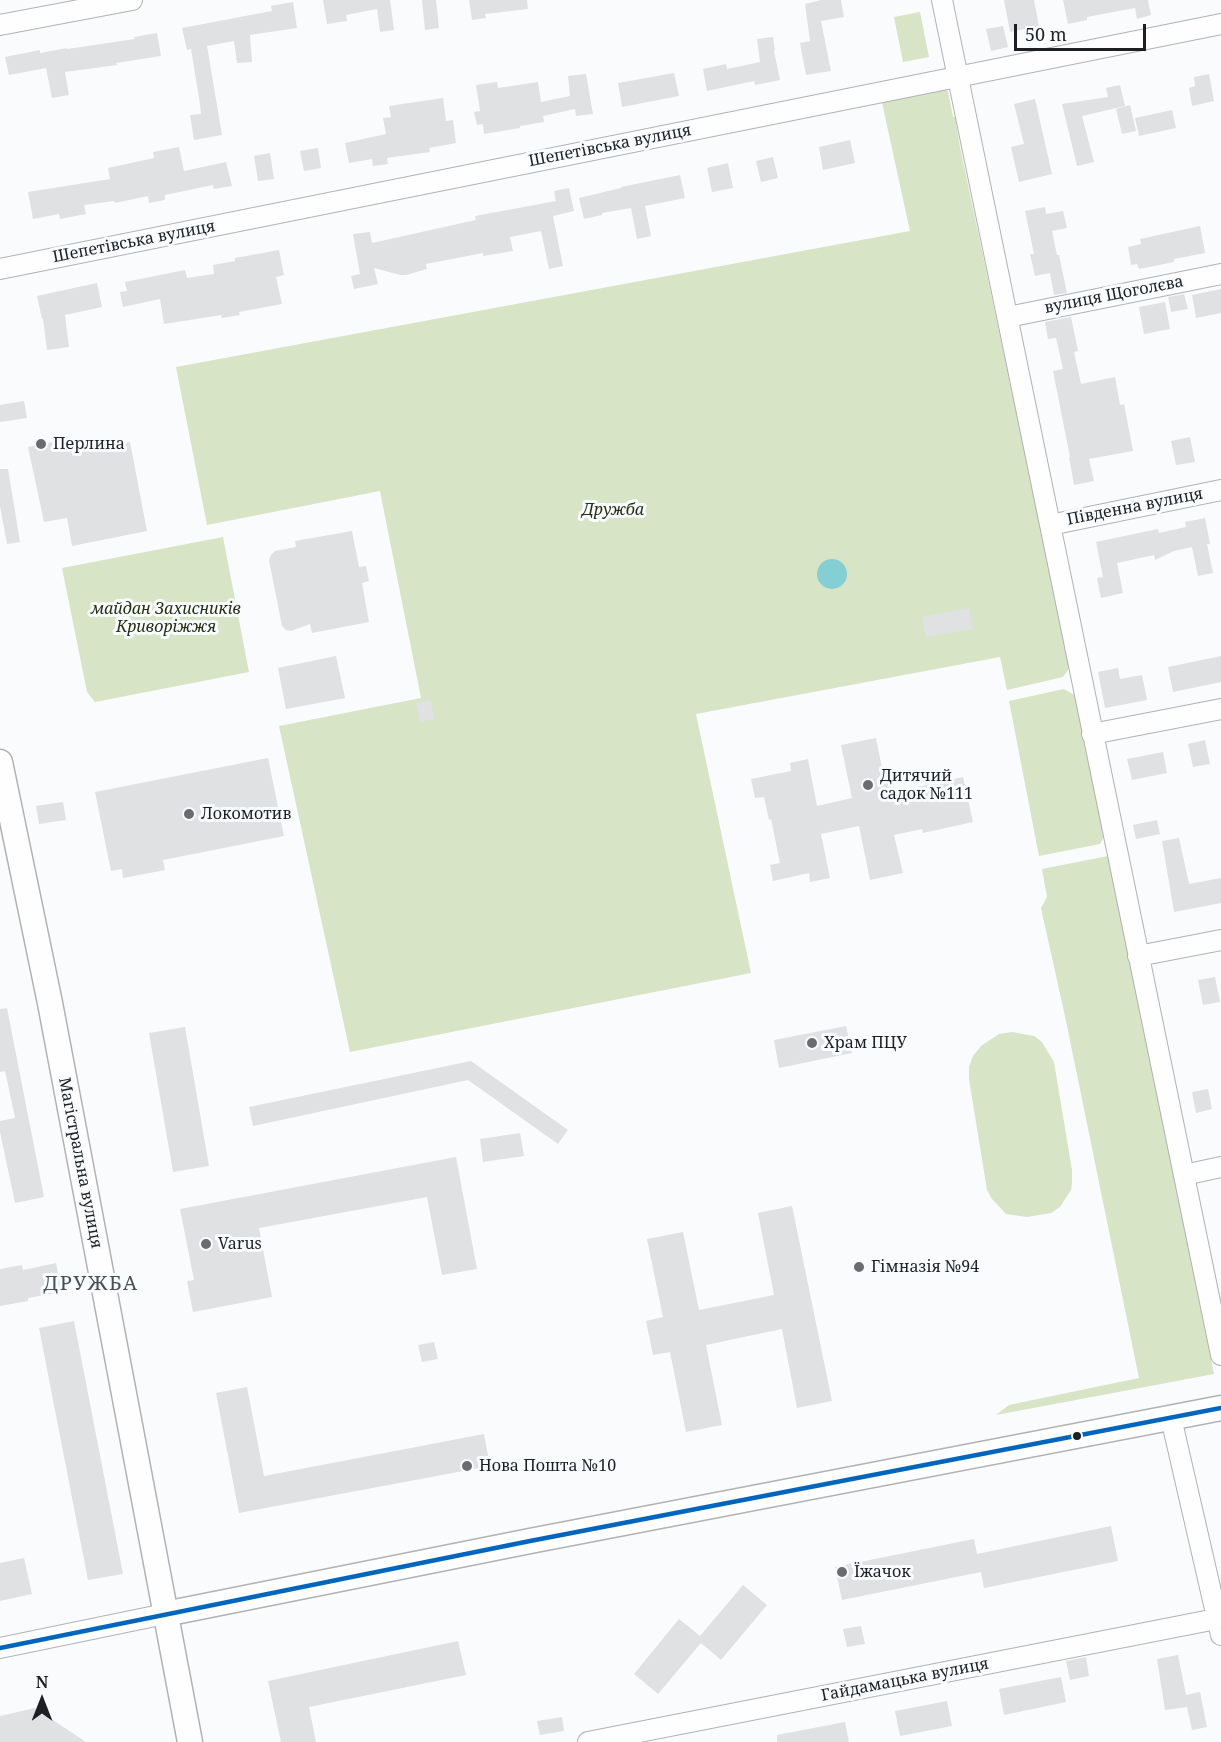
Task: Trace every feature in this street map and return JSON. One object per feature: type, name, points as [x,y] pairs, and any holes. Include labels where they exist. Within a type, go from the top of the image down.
[{"type":"street","points":[[0,25],[132,0]]},
{"type":"street","points":[[942,0],[1221,1355]]},
{"type":"street","name":"Шепетівська вулиця","points":[[0,269],[1221,24]]},
{"type":"street","name":"вулиця Щоголєва","points":[[1008,317],[1221,274]]},
{"type":"street","name":"Південна вулиця","points":[[1050,525],[1221,490]]},
{"type":"street","points":[[1092,734],[1221,709]]},
{"type":"street","name":"Магістральна вулиця","points":[[0,762],[50,1003],[190,1742]]},
{"type":"street","points":[[1138,956],[1221,940]]},
{"type":"street","points":[[1184,1174],[1221,1167]]},
{"type":"street","points":[[0,1648],[530,1541],[1221,1408]]},
{"type":"street","points":[[1171,1418],[1220,1624]]},
{"type":"street","name":"Гайдамацька вулиця","points":[[588,1742],[1220,1624]]},
{"type":"green space","points":[[920,12],[929,57],[903,62],[894,17]]},
{"type":"green space","name":"Дружба","points":[[936,87],[948,91],[953,117],[955,117],[1070,667],[1063,677],[1007,690],[1000,657],[696,714],[751,973],[350,1052],[279,726],[421,698],[380,491],[207,525],[176,367],[910,231],[881,98]]},
{"type":"green space","name":"майдан Захисників Криворіжжя","points":[[223,537],[249,672],[95,702],[87,692],[62,568]]},
{"type":"green space","points":[[1064,689],[1076,696],[1105,835],[1100,844],[1039,856],[1009,701]]},
{"type":"green space","points":[[1108,856],[1214,1374],[996,1415],[1009,1405],[1139,1378],[1041,908],[1047,897],[1042,869]]},
{"type":"green space","points":[[1012,1032],[1034,1036],[1042,1042],[1054,1062],[1072,1170],[1071,1190],[1060,1207],[1051,1213],[1027,1217],[1006,1214],[987,1190],[969,1079],[969,1067],[973,1056],[981,1046],[999,1034]]},
{"type":"water","points":[[832,559],[843,563],[847,574],[843,585],[832,589],[821,585],[817,574],[821,563]]},
{"type":"building","points":[[323,0],[390,0],[394,30],[380,32],[377,9],[346,15],[347,21],[327,24]]},
{"type":"building","points":[[422,0],[436,0],[439,28],[425,30]]},
{"type":"building","points":[[469,0],[527,0],[528,9],[485,14],[486,18],[472,20]]},
{"type":"building","points":[[821,0],[841,0],[844,17],[821,21],[831,71],[806,75],[800,43],[810,41],[805,4]]},
{"type":"building","points":[[1004,0],[1034,0],[1039,26],[1010,32]]},
{"type":"building","points":[[1063,0],[1148,0],[1151,15],[1137,19],[1135,8],[1087,17],[1087,20],[1068,24]]},
{"type":"building","points":[[293,2],[297,28],[250,35],[252,62],[237,63],[234,41],[207,46],[222,135],[194,140],[190,115],[201,114],[200,104],[191,49],[187,50],[182,28],[272,11],[271,6]]},
{"type":"building","points":[[1003,26],[1008,47],[991,51],[986,29]]},
{"type":"building","points":[[157,33],[161,56],[65,72],[69,95],[52,98],[46,68],[9,75],[5,57],[40,50],[40,53],[135,39],[134,37]]},
{"type":"building","points":[[773,37],[780,80],[755,85],[754,81],[707,91],[703,69],[726,64],[727,69],[760,62],[757,39]]},
{"type":"building","points":[[674,73],[679,96],[622,107],[618,83]]},
{"type":"building","points":[[586,74],[593,114],[576,116],[575,109],[543,116],[544,122],[484,134],[483,124],[477,125],[474,112],[480,111],[476,85],[497,82],[498,88],[538,82],[541,102],[570,96],[568,76]]},
{"type":"building","points":[[1209,74],[1214,101],[1192,106],[1189,88],[1195,86],[1194,77]]},
{"type":"building","points":[[1120,85],[1125,106],[1082,116],[1094,162],[1077,166],[1062,104],[1108,97],[1106,88]]},
{"type":"building","points":[[443,98],[446,121],[453,120],[456,143],[429,148],[430,152],[387,158],[388,164],[373,166],[372,159],[349,163],[345,143],[386,134],[383,118],[391,117],[389,106]]},
{"type":"building","points":[[1035,99],[1052,174],[1019,182],[1011,147],[1024,144],[1014,104]]},
{"type":"building","points":[[1130,105],[1136,131],[1122,134],[1116,109]]},
{"type":"building","points":[[1172,110],[1176,128],[1139,136],[1135,118]]},
{"type":"building","points":[[850,140],[855,163],[823,170],[819,147]]},
{"type":"building","points":[[179,147],[184,171],[226,162],[232,186],[214,189],[213,185],[165,195],[165,200],[149,203],[148,196],[115,203],[114,201],[84,205],[86,214],[60,219],[59,214],[33,219],[28,192],[110,179],[108,168],[154,158],[153,152]]},
{"type":"building","points":[[318,148],[321,168],[304,171],[300,151]]},
{"type":"building","points":[[270,153],[274,179],[258,181],[254,156]]},
{"type":"building","points":[[773,157],[778,178],[761,182],[756,161]]},
{"type":"building","points":[[728,163],[733,188],[712,192],[707,168]]},
{"type":"building","points":[[680,175],[685,198],[645,206],[651,236],[637,239],[631,208],[584,219],[579,198]]},
{"type":"building","points":[[569,188],[574,211],[553,216],[563,266],[549,269],[541,231],[510,237],[513,251],[483,256],[483,253],[426,264],[427,269],[406,275],[374,268],[378,284],[354,289],[351,276],[360,274],[353,234],[370,232],[372,243],[476,220],[475,216],[556,201],[554,191]]},
{"type":"building","points":[[1045,207],[1046,214],[1063,211],[1067,228],[1052,231],[1067,293],[1054,295],[1050,273],[1035,276],[1030,254],[1034,254],[1025,211]]},
{"type":"building","points":[[1200,226],[1205,253],[1139,269],[1137,264],[1131,265],[1128,247],[1141,244],[1140,239]]},
{"type":"building","points":[[279,250],[284,275],[276,277],[282,304],[239,312],[240,315],[222,318],[221,315],[164,324],[160,299],[123,307],[120,292],[127,291],[125,282],[185,270],[187,278],[214,274],[213,265],[235,261],[235,258]]},
{"type":"building","points":[[97,283],[102,307],[65,315],[69,347],[47,350],[37,296]]},
{"type":"building","points":[[1221,289],[1221,313],[1196,318],[1192,295]]},
{"type":"building","points":[[1184,294],[1188,309],[1171,312],[1168,297]]},
{"type":"building","points":[[1165,302],[1170,329],[1144,334],[1139,307]]},
{"type":"building","points":[[1071,317],[1078,351],[1074,352],[1081,384],[1115,377],[1120,405],[1124,404],[1133,451],[1089,459],[1094,481],[1074,485],[1053,371],[1063,369],[1056,338],[1048,339],[1045,322]]},
{"type":"building","points":[[24,401],[27,418],[0,422],[0,405]]},
{"type":"building","points":[[1190,437],[1195,462],[1176,465],[1171,441]]},
{"type":"building","points":[[72,438],[75,453],[130,442],[147,531],[72,546],[67,518],[44,522],[28,447]]},
{"type":"building","points":[[0,469],[8,469],[20,542],[7,544],[0,506]]},
{"type":"building","points":[[1205,518],[1213,573],[1198,576],[1192,547],[1174,551],[1155,560],[1154,555],[1117,563],[1123,593],[1101,598],[1097,578],[1103,577],[1096,542],[1158,529],[1159,533],[1186,527],[1185,522]]},
{"type":"building","points":[[352,531],[359,567],[366,566],[369,581],[362,583],[369,622],[312,633],[310,624],[291,631],[286,630],[282,626],[269,560],[271,555],[275,551],[296,547],[295,541]]},
{"type":"building","points":[[969,608],[973,629],[926,637],[922,617]]},
{"type":"building","points":[[336,656],[345,698],[286,709],[278,668]]},
{"type":"building","points":[[1221,656],[1221,682],[1173,692],[1168,667]]},
{"type":"building","points":[[1118,668],[1120,679],[1142,675],[1147,700],[1105,708],[1098,672]]},
{"type":"building","points":[[431,700],[434,719],[420,722],[416,703]]},
{"type":"building","points":[[876,738],[884,778],[891,777],[894,792],[963,777],[973,822],[923,833],[922,829],[894,835],[903,873],[870,880],[859,826],[821,834],[830,878],[810,882],[809,873],[773,881],[770,865],[780,863],[771,819],[769,820],[764,797],[755,798],[751,779],[791,771],[790,763],[808,759],[817,806],[852,798],[841,745]]},
{"type":"building","points":[[1205,740],[1210,764],[1193,767],[1188,744]]},
{"type":"building","points":[[1163,752],[1167,773],[1132,780],[1127,759]]},
{"type":"building","name":"Локомотив","points":[[268,758],[284,836],[163,860],[165,870],[123,878],[122,869],[111,871],[95,792]]},
{"type":"building","points":[[63,802],[66,820],[39,824],[36,806]]},
{"type":"building","points":[[1157,820],[1160,834],[1136,839],[1133,825]]},
{"type":"building","points":[[1179,838],[1189,884],[1221,878],[1221,903],[1174,912],[1162,841]]},
{"type":"building","points":[[1215,977],[1220,1002],[1203,1005],[1198,980]]},
{"type":"building","points":[[7,1008],[44,1197],[15,1203],[0,1132],[0,1121],[15,1118],[5,1071],[0,1072],[0,1009]]},
{"type":"building","points":[[846,1026],[852,1053],[779,1068],[774,1040]]},
{"type":"building","points":[[185,1027],[209,1166],[173,1172],[149,1033]]},
{"type":"building","points":[[471,1061],[568,1130],[558,1144],[468,1080],[253,1126],[249,1107]]},
{"type":"building","points":[[1208,1089],[1212,1109],[1196,1113],[1192,1092]]},
{"type":"building","points":[[520,1133],[524,1156],[483,1162],[480,1139]]},
{"type":"building","points":[[456,1157],[477,1269],[442,1275],[427,1197],[259,1228],[272,1297],[193,1312],[187,1281],[194,1280],[180,1209]]},
{"type":"building","points":[[792,1206],[832,1401],[797,1408],[782,1329],[706,1345],[722,1425],[686,1432],[670,1352],[653,1355],[646,1321],[663,1317],[647,1239],[683,1232],[699,1310],[774,1295],[758,1213]]},
{"type":"building","points":[[56,1263],[62,1292],[0,1306],[0,1269],[22,1265],[23,1270]]},
{"type":"building","points":[[74,1321],[123,1574],[88,1580],[39,1328]]},
{"type":"building","points":[[434,1342],[438,1359],[422,1362],[418,1345]]},
{"type":"building","points":[[247,1387],[264,1476],[484,1434],[490,1466],[239,1513],[216,1393]]},
{"type":"building","points":[[1111,1526],[1118,1561],[984,1588],[981,1572],[842,1600],[835,1567],[974,1539],[977,1554]]},
{"type":"building","points":[[24,1558],[32,1594],[0,1601],[0,1563]]},
{"type":"building","points":[[743,1585],[767,1605],[721,1660],[701,1643],[658,1694],[634,1674],[679,1619],[700,1636]]},
{"type":"building","points":[[861,1626],[865,1644],[847,1647],[843,1629]]},
{"type":"building","points":[[458,1641],[466,1675],[309,1707],[316,1742],[281,1742],[268,1681]]},
{"type":"building","points":[[1178,1655],[1186,1695],[1200,1692],[1207,1727],[1192,1730],[1187,1707],[1165,1710],[1157,1659]]},
{"type":"building","points":[[1086,1657],[1089,1676],[1070,1680],[1066,1661]]},
{"type":"building","points":[[1061,1677],[1066,1702],[1004,1715],[999,1689]]},
{"type":"building","points":[[947,1701],[952,1726],[900,1736],[895,1711]]},
{"type":"building","points":[[35,1708],[86,1742],[0,1742],[0,1716]]},
{"type":"building","points":[[562,1717],[564,1731],[540,1735],[537,1721]]},
{"type":"building","points":[[845,1722],[849,1742],[777,1742],[777,1735]]},
{"type":"transit line","points":[[0,1648],[530,1541],[1221,1408]]},
{"type":"place","name":"Перлина","points":[[41,444]]},
{"type":"place","name":"Дитячий садок №111","points":[[868,785]]},
{"type":"place","name":"Локомотив","points":[[189,814]]},
{"type":"place","name":"Храм ПЦУ","points":[[812,1043]]},
{"type":"place","name":"Varus","points":[[206,1244]]},
{"type":"place","name":"Гімназія №94","points":[[859,1267]]},
{"type":"place","name":"Нова Пошта №10","points":[[467,1466]]},
{"type":"place","name":"Їжачок","points":[[842,1572]]},
{"type":"district","name":"ДРУЖБА","points":[[91,1284]]}]
